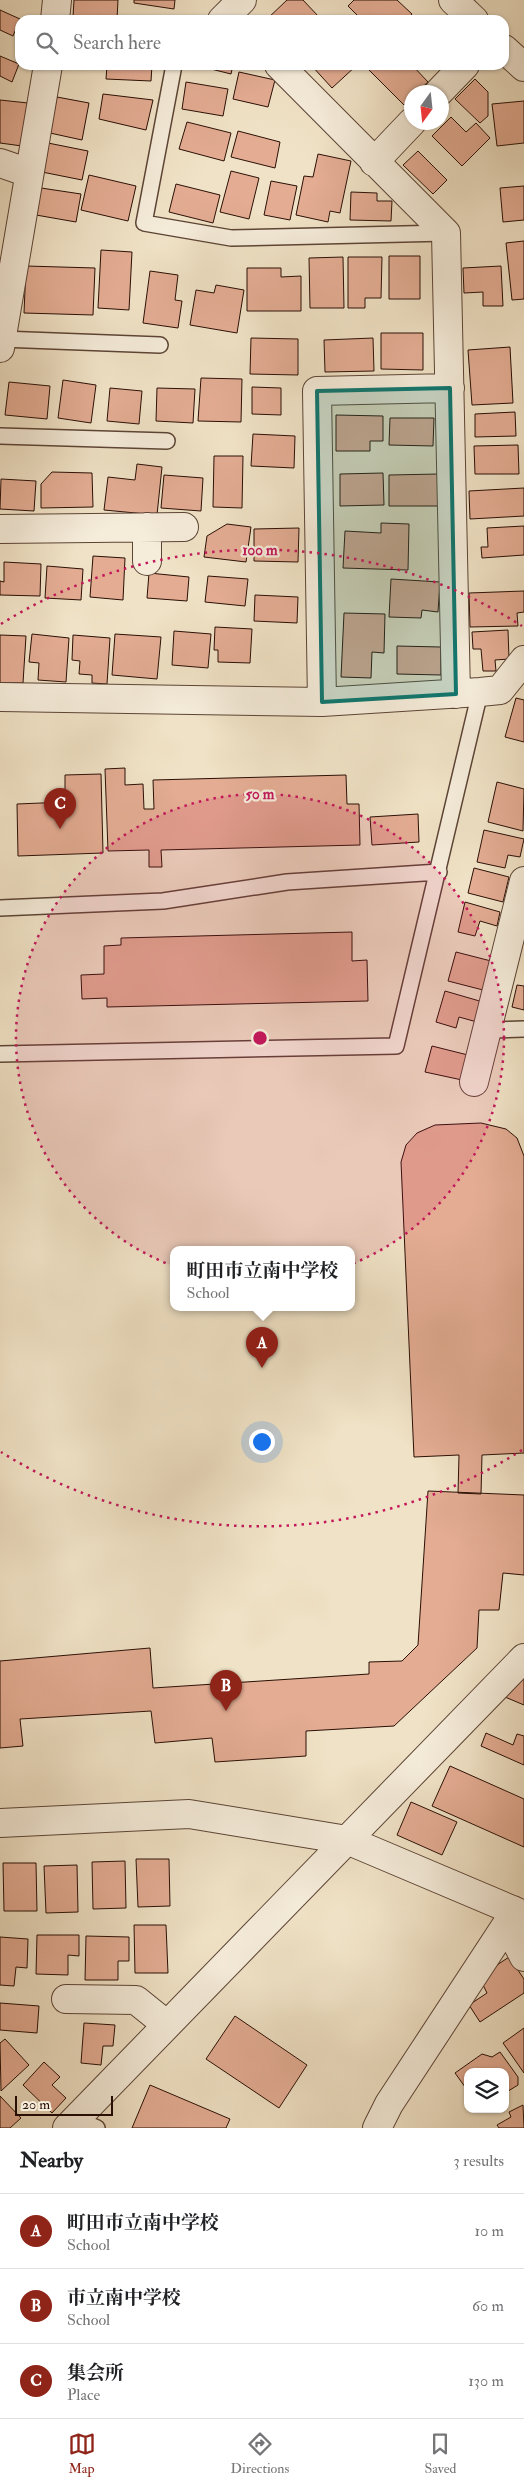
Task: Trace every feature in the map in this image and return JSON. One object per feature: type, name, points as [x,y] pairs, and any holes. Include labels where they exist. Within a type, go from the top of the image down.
[{"type":"street","points":[[56,15],[58,0]]},
{"type":"street","points":[[453,0],[469,15]]},
{"type":"street","points":[[509,53],[524,67]]},
{"type":"street","points":[[0,342],[47,70]]},
{"type":"street","points":[[284,70],[446,233],[450,388],[468,693]]},
{"type":"street","points":[[446,85],[460,70]]},
{"type":"street","points":[[374,162],[404,130]]},
{"type":"street","points":[[0,163],[29,172]]},
{"type":"street","points":[[322,702],[317,391],[450,388]]},
{"type":"street","points":[[147,527],[147,561]]},
{"type":"street","points":[[0,529],[184,527]]},
{"type":"street","points":[[0,697],[322,702],[468,693],[500,690],[524,660]]},
{"type":"street","points":[[474,1082],[524,881]]},
{"type":"street","points":[[80,2125],[167,2025],[524,1658]]},
{"type":"street","points":[[0,1823],[188,1814],[347,1840],[514,1916]]},
{"type":"street","points":[[514,1916],[524,1957]]},
{"type":"street","points":[[377,2128],[389,2104],[514,1916]]},
{"type":"street","points":[[66,1999],[136,2000],[167,2025]]},
{"type":"lane","points":[[173,70],[144,223],[231,238],[446,233]]},
{"type":"lane","points":[[0,342],[160,344]]},
{"type":"lane","points":[[0,436],[167,441]]},
{"type":"lane","points":[[0,1054],[396,1046],[439,872],[468,693]]},
{"type":"lane","points":[[0,908],[163,902],[287,882],[439,872]]},
{"type":"lane","points":[[487,1030],[524,1030]]},
{"type":"highlighted area","points":[[450,388],[456,694],[322,702],[317,391]]},
{"type":"building","points":[[74,0],[118,0],[117,15],[73,15]]},
{"type":"building","points":[[134,0],[175,0],[174,9],[134,3]]},
{"type":"building","points":[[287,0],[303,0],[317,15],[271,15]]},
{"type":"building","points":[[354,0],[397,0],[412,14],[357,15],[348,6]]},
{"type":"building","points":[[0,10],[15,17],[13,36],[0,30]]},
{"type":"building","points":[[0,56],[15,62],[15,70],[17,70],[12,82],[0,76]]},
{"type":"building","points":[[107,70],[152,70],[151,81],[106,79]]},
{"type":"building","points":[[215,70],[232,70],[231,74]]},
{"type":"building","points":[[316,70],[352,70],[332,88]]},
{"type":"building","points":[[369,70],[417,70],[428,82],[425,85],[404,85],[404,105]]},
{"type":"building","points":[[239,72],[275,80],[268,107],[233,99]]},
{"type":"building","points":[[475,79],[488,92],[488,116],[480,123],[455,99]]},
{"type":"building","points":[[186,82],[228,89],[223,116],[182,109]]},
{"type":"building","points":[[103,94],[153,100],[146,130],[99,119]]},
{"type":"building","points":[[57,97],[89,103],[82,140],[50,133]]},
{"type":"building","points":[[0,100],[28,103],[22,146],[0,143]]},
{"type":"building","points":[[524,101],[524,143],[497,146],[492,104]]},
{"type":"building","points":[[451,117],[466,132],[476,123],[490,138],[462,166],[432,136],[438,130],[449,130],[449,119]]},
{"type":"building","points":[[187,122],[231,133],[224,161],[179,149]]},
{"type":"building","points":[[238,131],[280,142],[275,168],[231,157]]},
{"type":"building","points":[[48,143],[88,151],[82,180],[42,172]]},
{"type":"building","points":[[418,151],[447,180],[433,194],[403,165]]},
{"type":"building","points":[[318,154],[351,161],[340,213],[330,211],[328,222],[296,215],[304,176],[313,177]]},
{"type":"building","points":[[231,171],[259,178],[249,219],[220,212]]},
{"type":"building","points":[[89,175],[136,186],[128,221],[81,210]]},
{"type":"building","points":[[271,181],[297,186],[290,220],[264,215]]},
{"type":"building","points":[[176,184],[220,195],[213,223],[169,212]]},
{"type":"building","points":[[524,186],[524,220],[503,222],[500,188]]},
{"type":"building","points":[[41,188],[81,194],[76,222],[36,215]]},
{"type":"building","points":[[351,192],[377,193],[377,201],[392,201],[391,221],[350,220]]},
{"type":"building","points":[[524,241],[524,299],[512,300],[506,243]]},
{"type":"building","points":[[101,250],[132,252],[129,310],[98,308]]},
{"type":"building","points":[[389,256],[420,256],[420,299],[389,299]]},
{"type":"building","points":[[343,257],[344,308],[310,308],[309,258]]},
{"type":"building","points":[[348,257],[382,257],[381,298],[365,298],[365,308],[348,308]]},
{"type":"building","points":[[26,266],[95,268],[93,315],[24,313]]},
{"type":"building","points":[[501,266],[503,306],[483,306],[483,292],[464,293],[463,268]]},
{"type":"building","points":[[247,268],[281,268],[281,277],[301,276],[301,311],[247,311]]},
{"type":"building","points":[[150,271],[178,275],[175,300],[182,301],[178,328],[143,323]]},
{"type":"building","points":[[216,285],[244,290],[237,333],[190,325],[196,290],[214,293]]},
{"type":"building","points":[[381,333],[423,333],[423,370],[381,369]]},
{"type":"building","points":[[251,338],[298,339],[298,375],[250,374]]},
{"type":"building","points":[[373,338],[374,371],[325,372],[324,340]]},
{"type":"building","points":[[510,347],[513,403],[472,405],[468,350]]},
{"type":"building","points":[[201,378],[242,379],[241,422],[198,421]]},
{"type":"building","points":[[63,380],[96,385],[91,423],[58,418]]},
{"type":"building","points":[[9,382],[50,386],[47,419],[5,415]]},
{"type":"building","points":[[252,387],[281,388],[281,415],[252,414]]},
{"type":"building","points":[[110,388],[142,391],[139,424],[107,421]]},
{"type":"building","points":[[157,388],[195,389],[193,423],[156,421]]},
{"type":"building","points":[[515,412],[516,436],[475,437],[475,414]]},
{"type":"building","points":[[336,415],[383,416],[383,441],[370,441],[370,451],[336,451]]},
{"type":"building","points":[[390,418],[434,418],[433,446],[389,445]]},
{"type":"building","points":[[253,434],[295,436],[294,468],[251,466]]},
{"type":"building","points":[[518,445],[519,474],[475,474],[474,446]]},
{"type":"building","points":[[214,456],[243,456],[242,508],[213,507]]},
{"type":"building","points":[[137,464],[162,467],[157,515],[104,510],[108,477],[135,480]]},
{"type":"building","points":[[52,472],[92,473],[93,507],[41,508],[41,484]]},
{"type":"building","points":[[383,473],[384,505],[340,506],[340,474]]},
{"type":"building","points":[[439,474],[439,506],[389,506],[389,475]]},
{"type":"building","points":[[164,475],[203,478],[201,511],[161,508]]},
{"type":"building","points":[[1,479],[36,481],[34,511],[0,509]]},
{"type":"building","points":[[524,488],[524,516],[470,519],[469,491]]},
{"type":"building","points":[[381,523],[409,524],[408,570],[343,568],[345,531],[381,533]]},
{"type":"building","points":[[227,524],[251,527],[246,562],[204,557],[207,536]]},
{"type":"building","points":[[524,526],[524,555],[482,558],[481,547],[488,547],[487,528]]},
{"type":"building","points":[[299,528],[298,562],[254,561],[254,529]]},
{"type":"building","points":[[93,556],[125,558],[123,600],[90,597]]},
{"type":"building","points":[[4,562],[41,564],[40,596],[0,595],[0,581],[4,582]]},
{"type":"building","points":[[47,566],[83,569],[81,600],[45,598]]},
{"type":"building","points":[[149,573],[189,577],[187,601],[147,598]]},
{"type":"building","points":[[208,576],[248,579],[245,606],[205,602]]},
{"type":"building","points":[[391,579],[440,582],[438,612],[422,610],[421,618],[389,617]]},
{"type":"building","points":[[524,591],[524,612],[517,613],[518,626],[470,627],[469,593]]},
{"type":"building","points":[[255,595],[298,597],[297,623],[254,621]]},
{"type":"building","points":[[344,613],[385,614],[384,653],[372,652],[371,678],[341,677]]},
{"type":"building","points":[[215,627],[252,629],[250,663],[218,662],[218,650],[214,650]]},
{"type":"building","points":[[508,630],[509,659],[495,660],[496,671],[483,671],[481,649],[473,649],[472,632]]},
{"type":"building","points":[[174,631],[211,634],[208,668],[172,665]]},
{"type":"building","points":[[32,634],[69,638],[66,682],[38,680],[39,663],[29,662]]},
{"type":"building","points":[[115,634],[161,637],[157,679],[112,675]]},
{"type":"building","points":[[0,635],[26,636],[23,683],[0,683]]},
{"type":"building","points":[[73,635],[110,638],[107,684],[92,683],[92,675],[79,674],[80,661],[72,660]]},
{"type":"building","points":[[397,646],[441,647],[441,675],[397,674]]},
{"type":"building","points":[[516,698],[524,700],[524,742],[505,737]]},
{"type":"building","points":[[125,768],[125,785],[143,784],[144,809],[154,809],[153,780],[346,775],[347,804],[359,804],[360,845],[161,850],[162,867],[149,867],[149,850],[108,851],[105,769]]},
{"type":"building","points":[[101,774],[103,853],[18,856],[17,804],[65,802],[65,775]]},
{"type":"building","points":[[497,782],[524,789],[523,831],[488,822]]},
{"type":"building","points":[[418,814],[419,842],[372,845],[370,817]]},
{"type":"building","points":[[484,830],[524,839],[520,857],[508,855],[505,868],[477,862]]},
{"type":"building","points":[[474,868],[509,877],[503,902],[468,893]]},
{"type":"building","points":[[465,902],[500,912],[497,926],[480,921],[475,936],[458,932]]},
{"type":"building","points":[[352,932],[352,961],[367,960],[368,1001],[107,1007],[107,998],[82,999],[81,975],[104,974],[104,946],[121,945],[121,938]]},
{"type":"building","points":[[456,952],[491,961],[483,990],[448,981]]},
{"type":"building","points":[[517,985],[524,986],[524,1010],[512,1007]]},
{"type":"building","points":[[445,991],[483,1002],[477,1022],[459,1017],[456,1028],[436,1022]]},
{"type":"building","points":[[432,1046],[468,1055],[462,1080],[425,1072]]},
{"type":"building","points":[[481,1123],[506,1129],[517,1138],[524,1156],[524,1453],[482,1455],[481,1494],[458,1493],[459,1455],[414,1457],[401,1162],[406,1145],[417,1133],[435,1125]]},
{"type":"building","points":[[428,1491],[524,1495],[524,1575],[503,1573],[499,1610],[479,1610],[477,1648],[394,1726],[306,1731],[306,1756],[215,1762],[212,1738],[155,1743],[151,1711],[20,1719],[23,1746],[0,1748],[0,1661],[150,1648],[153,1688],[369,1674],[369,1662],[402,1661],[418,1645]]},
{"type":"building","points":[[524,1677],[524,1705],[505,1697]]},
{"type":"building","points":[[486,1733],[513,1745],[517,1734],[524,1736],[524,1765],[481,1746]]},
{"type":"building","points":[[450,1766],[524,1799],[524,1847],[432,1806]]},
{"type":"building","points":[[411,1802],[457,1822],[442,1855],[397,1835]]},
{"type":"building","points":[[136,1859],[169,1859],[170,1906],[138,1907]]},
{"type":"building","points":[[125,1861],[126,1908],[93,1909],[92,1862]]},
{"type":"building","points":[[3,1863],[36,1863],[37,1911],[4,1911]]},
{"type":"building","points":[[77,1865],[78,1912],[46,1913],[44,1866]]},
{"type":"building","points":[[134,1925],[166,1925],[168,1973],[135,1973]]},
{"type":"building","points":[[37,1935],[79,1935],[79,1956],[68,1955],[68,1975],[36,1974]]},
{"type":"building","points":[[86,1936],[129,1937],[129,1961],[118,1961],[118,1980],[85,1980]]},
{"type":"building","points":[[0,1937],[28,1939],[27,1968],[16,1967],[14,1986],[0,1985]]},
{"type":"building","points":[[509,1957],[524,1979],[524,1993],[480,2022],[469,2005],[487,1993],[483,1985],[494,1967]]},
{"type":"building","points":[[0,2003],[39,2006],[37,2033],[0,2030]]},
{"type":"building","points":[[235,2016],[307,2065],[279,2108],[206,2059]]},
{"type":"building","points":[[84,2023],[115,2025],[113,2046],[103,2046],[101,2065],[81,2063]]},
{"type":"building","points":[[524,2028],[524,2073],[503,2043]]},
{"type":"building","points":[[5,2039],[29,2065],[1,2091],[0,2043]]},
{"type":"building","points":[[500,2052],[518,2077],[518,2085],[509,2091],[509,2068],[464,2068],[464,2085],[455,2073],[482,2054],[492,2057]]},
{"type":"building","points":[[44,2062],[60,2077],[52,2085],[66,2098],[52,2113],[23,2085]]},
{"type":"building","points":[[150,2085],[230,2119],[226,2128],[132,2128]]},
{"type":"building","points":[[0,2096],[21,2118],[10,2128],[0,2128]]},
{"type":"building","points":[[523,2105],[524,2128],[499,2128],[497,2125],[511,2117],[509,2112]]},
{"type":"place","name":"集会所","points":[[60,829]]},
{"type":"place","name":"町田市立南中学校","points":[[262,1368]]},
{"type":"place","name":"市立南中学校","points":[[226,1711]]}]
